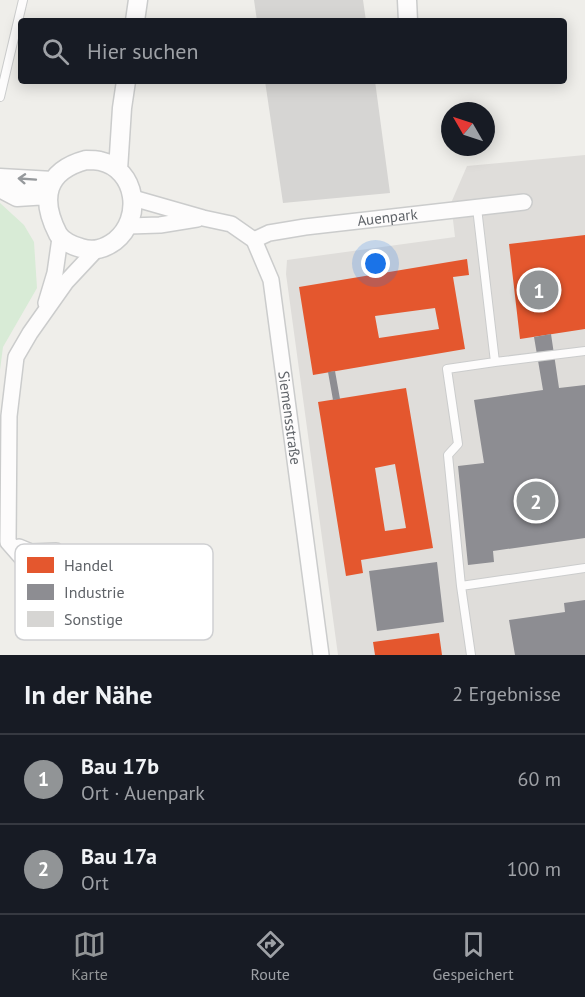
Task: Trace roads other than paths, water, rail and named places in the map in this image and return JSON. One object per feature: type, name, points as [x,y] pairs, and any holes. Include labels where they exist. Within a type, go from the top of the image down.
[{"type":"street","points":[[135,18],[138,0]]},
{"type":"street","points":[[407,0],[408,18]]},
{"type":"street","points":[[118,170],[126,84]]},
{"type":"street","points":[[100,161],[122,108]]},
{"type":"street","points":[[15,550],[8,542],[9,416],[16,357],[66,282],[96,251],[107,247],[120,237],[129,226],[133,214],[133,198],[125,178],[118,170],[100,161],[86,160],[73,163],[62,171],[50,188],[48,210],[52,224],[60,238],[79,248],[96,251]]},
{"type":"street","points":[[0,178],[50,188]]},
{"type":"street","points":[[0,188],[17,197],[50,188]]},
{"type":"street","points":[[133,198],[231,224],[254,240]]},
{"type":"street","name":"Auenpark","points":[[254,240],[268,233],[305,227],[524,202]]},
{"type":"street","points":[[129,226],[160,225],[203,218]]},
{"type":"street","points":[[42,318],[56,273],[60,238]]},
{"type":"street","name":"Siemensstraße","points":[[254,240],[271,280],[321,655]]},
{"type":"street","points":[[8,542],[15,545]]},
{"type":"lane","points":[[19,18],[23,0]]},
{"type":"lane","points":[[0,97],[18,21]]},
{"type":"lane","points":[[477,208],[495,362]]},
{"type":"lane","points":[[471,655],[461,586],[448,455],[458,444],[447,369],[585,351]]},
{"type":"lane","points":[[461,586],[585,568]]},
{"type":"place","name":"Bau 17b","points":[[539,290]]},
{"type":"place","name":"Bau 17a","points":[[536,501]]}]
